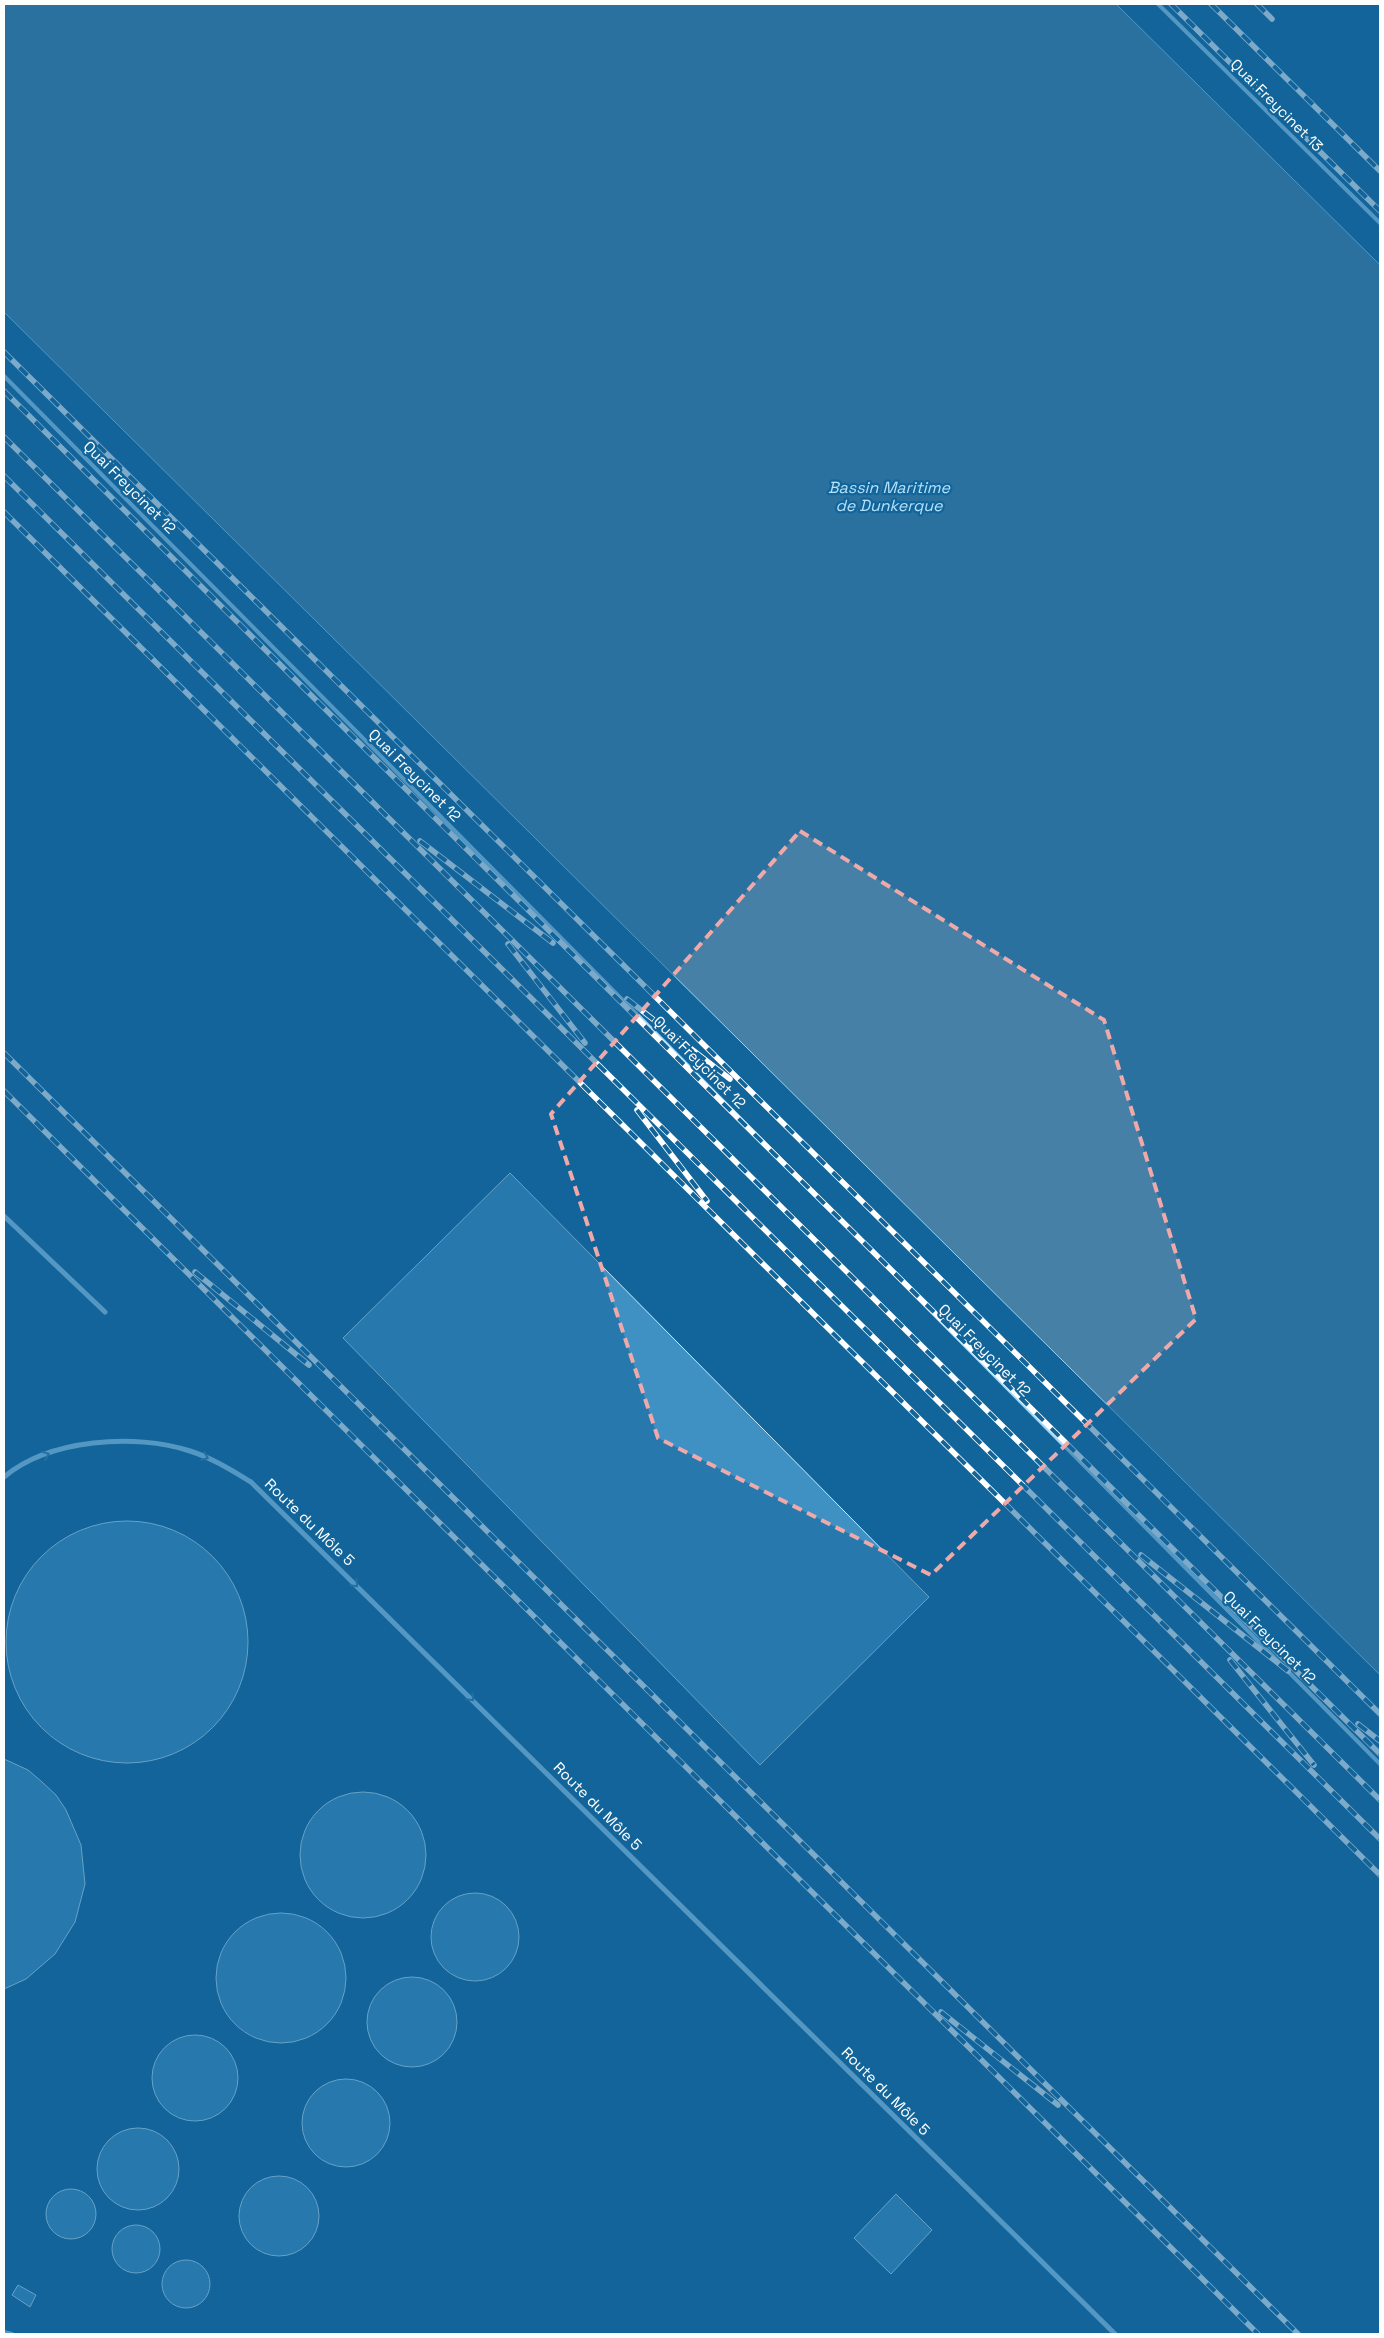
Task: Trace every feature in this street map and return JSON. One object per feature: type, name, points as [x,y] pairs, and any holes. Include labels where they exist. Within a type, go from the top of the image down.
[{"type":"street","points":[[4,1216],[105,1312]]},
{"type":"street","name":"Route du Môle 5","points":[[4,1478],[48,1453],[95,1443],[142,1442],[189,1450],[218,1462],[251,1482],[1114,2334]]},
{"type":"lane","name":"Quai Freycinet 13","points":[[1158,4],[1380,223]]},
{"type":"lane","name":"Quai Freycinet 12","points":[[4,376],[1380,1764]]},
{"type":"lane","points":[[4,2332],[12,2334]]},
{"type":"highlighted area","points":[[800,831],[1104,1020],[1196,1319],[931,1575],[658,1438],[551,1114]]},
{"type":"water","name":"Bassin Maritime de Dunkerque","points":[[4,4],[1116,4],[1380,265],[1380,1675],[4,312]]},
{"type":"building","points":[[510,1173],[929,1597],[760,1765],[343,1338]]},
{"type":"building","points":[[115,1521],[139,1521],[162,1526],[184,1535],[213,1556],[228,1575],[239,1596],[246,1618],[248,1642],[246,1666],[239,1688],[228,1709],[213,1728],[184,1749],[162,1758],[139,1763],[115,1763],[92,1758],[70,1749],[50,1736],[33,1719],[20,1699],[11,1677],[6,1654],[6,1630],[11,1607],[20,1585],[33,1565],[50,1548],[70,1535],[92,1526]]},
{"type":"building","points":[[4,1759],[28,1770],[56,1795],[66,1810],[81,1845],[85,1884],[75,1922],[55,1954],[26,1979],[4,1989]]},
{"type":"building","points":[[363,1792],[387,1797],[407,1811],[421,1831],[426,1855],[421,1879],[407,1899],[387,1913],[363,1918],[339,1913],[319,1899],[305,1879],[300,1855],[305,1831],[319,1811],[339,1797]]},
{"type":"building","points":[[466,1893],[484,1893],[500,1900],[512,1912],[519,1928],[519,1946],[512,1962],[500,1974],[484,1981],[466,1981],[450,1974],[438,1962],[431,1946],[431,1928],[438,1912],[450,1900]]},
{"type":"building","points":[[281,1913],[294,1914],[306,1918],[327,1932],[341,1953],[345,1965],[345,1991],[341,2003],[327,2024],[306,2038],[294,2042],[281,2043],[268,2042],[256,2038],[235,2024],[221,2003],[217,1991],[216,1978],[217,1965],[221,1953],[235,1932],[256,1918],[268,1914]]},
{"type":"building","points":[[412,1977],[429,1981],[444,1990],[453,2005],[457,2022],[453,2039],[444,2054],[429,2063],[412,2067],[395,2063],[380,2054],[371,2039],[367,2022],[371,2005],[380,1990],[395,1981]]},
{"type":"building","points":[[195,2035],[212,2038],[226,2047],[235,2061],[238,2078],[235,2095],[226,2109],[212,2118],[195,2121],[178,2118],[164,2109],[155,2095],[152,2078],[155,2061],[164,2047],[178,2038]]},
{"type":"building","points":[[346,2079],[363,2082],[377,2092],[387,2106],[390,2123],[387,2140],[377,2154],[363,2164],[346,2167],[329,2164],[315,2154],[305,2140],[302,2123],[305,2106],[315,2092],[329,2082]]},
{"type":"building","points":[[138,2128],[154,2131],[167,2140],[176,2153],[179,2169],[176,2185],[167,2198],[154,2207],[138,2210],[122,2207],[109,2198],[100,2185],[97,2169],[100,2153],[109,2140],[122,2131]]},
{"type":"building","points":[[279,2176],[294,2179],[307,2188],[316,2201],[319,2216],[316,2231],[307,2244],[294,2253],[279,2256],[264,2253],[251,2244],[242,2231],[239,2216],[242,2201],[251,2188],[264,2179]]},
{"type":"building","points":[[71,2189],[80,2191],[91,2200],[96,2214],[94,2223],[85,2234],[71,2239],[62,2237],[51,2228],[46,2214],[48,2205],[57,2194]]},
{"type":"building","points":[[896,2194],[932,2230],[891,2274],[854,2238]]},
{"type":"building","points":[[131,2225],[141,2225],[150,2229],[156,2235],[159,2240],[159,2258],[150,2269],[141,2273],[131,2273],[122,2269],[116,2263],[112,2254],[112,2244],[116,2235],[122,2229]]},
{"type":"building","points":[[181,2260],[191,2260],[200,2264],[206,2270],[209,2275],[209,2293],[200,2304],[191,2308],[181,2308],[172,2304],[166,2298],[162,2289],[162,2279],[166,2270],[172,2264]]},
{"type":"building","points":[[18,2285],[36,2295],[30,2307],[12,2295]]},
{"type":"railway","points":[[1171,4],[1380,211]]},
{"type":"railway","points":[[1211,4],[1380,171]]},
{"type":"railway","points":[[1257,4],[1272,19]]},
{"type":"railway","points":[[4,352],[1380,1714]]},
{"type":"railway","points":[[4,391],[1380,1754]]},
{"type":"railway","points":[[4,437],[1380,1800]]},
{"type":"railway","points":[[4,476],[1380,1839]]},
{"type":"railway","points":[[4,512],[1380,1875]]},
{"type":"railway","points":[[420,841],[553,943]]},
{"type":"railway","points":[[508,944],[585,1043]]},
{"type":"railway","points":[[627,999],[730,1079]]},
{"type":"railway","points":[[4,1053],[1298,2334]]},
{"type":"railway","points":[[4,1091],[1258,2334]]},
{"type":"railway","points":[[637,1110],[707,1201]]},
{"type":"railway","points":[[195,1272],[309,1365]]},
{"type":"railway","points":[[1141,1555],[1288,1671]]},
{"type":"railway","points":[[1230,1660],[1314,1765]]},
{"type":"railway","points":[[1358,1724],[1380,1741]]},
{"type":"railway","points":[[941,2012],[1058,2105]]}]
